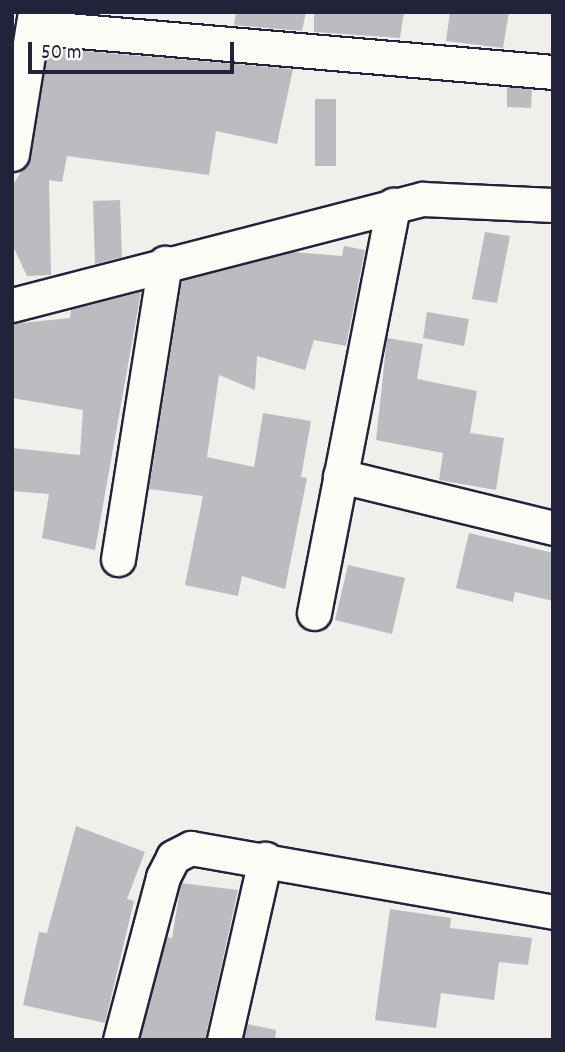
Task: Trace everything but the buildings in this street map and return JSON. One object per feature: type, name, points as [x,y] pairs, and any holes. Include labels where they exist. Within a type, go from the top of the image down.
[{"type":"street","points":[[12,154],[34,19],[553,72]]},
{"type":"street","points":[[12,305],[166,263],[423,199],[553,205]]},
{"type":"street","points":[[314,613],[393,205]]},
{"type":"street","points":[[118,559],[166,263]]},
{"type":"street","points":[[340,476],[553,528]]},
{"type":"street","points":[[120,1040],[173,857],[191,848],[553,912]]},
{"type":"street","points":[[224,1040],[265,859]]}]
